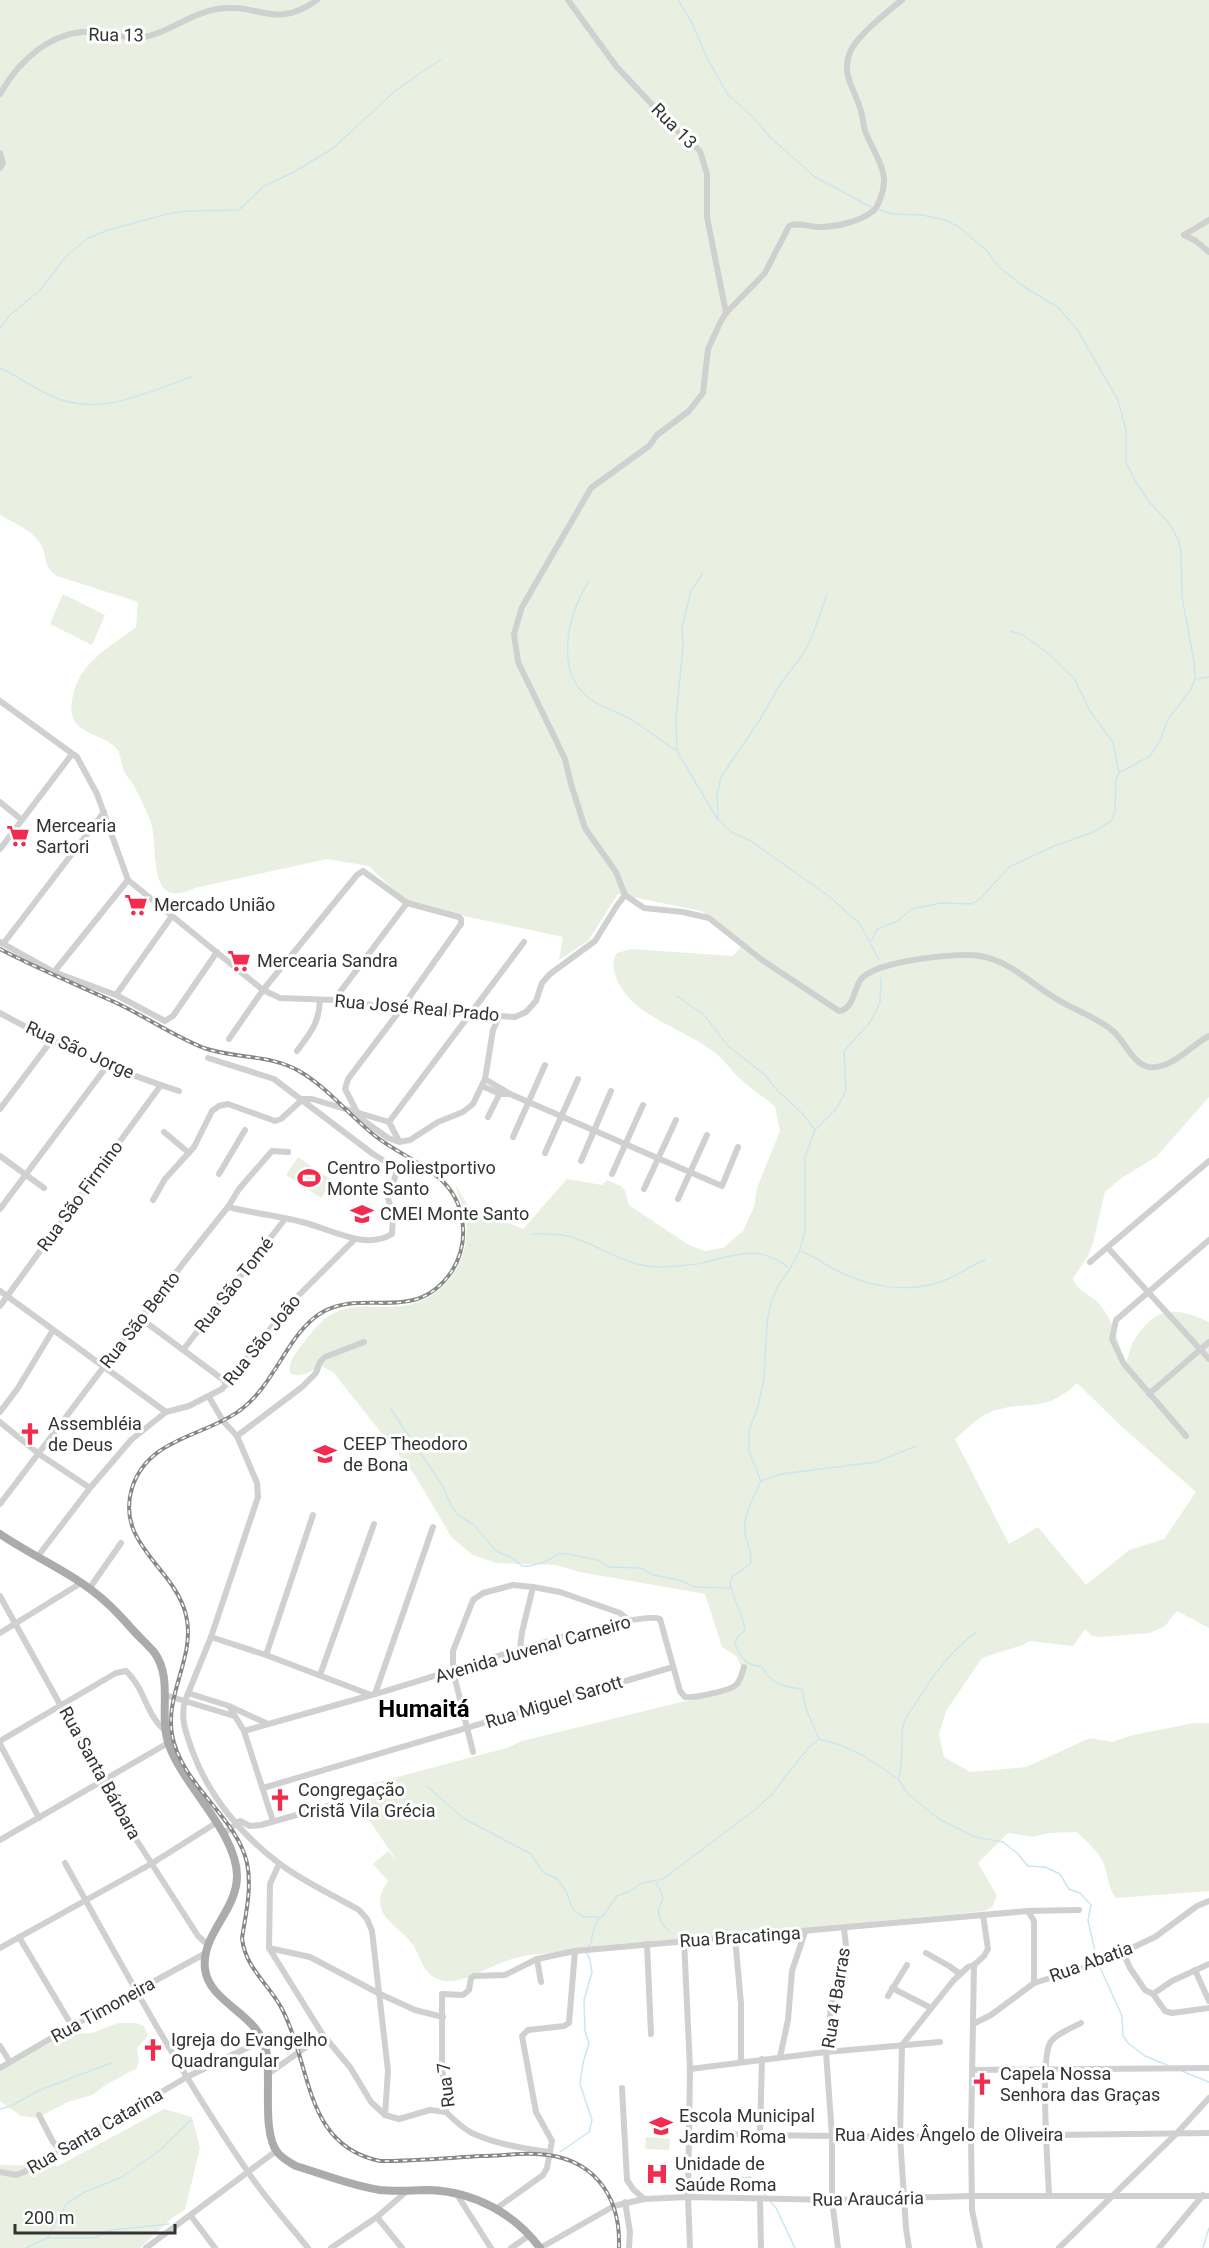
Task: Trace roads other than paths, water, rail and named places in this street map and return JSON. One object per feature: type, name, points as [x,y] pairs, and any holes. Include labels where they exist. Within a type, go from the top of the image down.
[{"type":"main road","points":[[0,1534],[81,1583],[106,1602],[154,1653],[161,1666],[168,1743],[187,1781],[223,1834],[234,1858],[237,1875],[236,1892],[207,1949],[205,1971],[209,1983],[217,1993],[254,2025],[263,2040],[267,2052],[269,2123],[276,2151],[285,2160],[307,2169],[378,2190],[428,2190],[456,2193],[478,2200],[497,2208],[530,2235],[540,2248]]},
{"type":"street","name":"Rua 13","points":[[0,94],[18,68],[39,47],[67,36],[92,32],[141,38],[160,33],[183,20],[215,9],[240,8],[278,16],[309,6],[317,0]]},
{"type":"street","name":"Rua 13","points":[[568,0],[616,66],[674,128],[700,150],[707,174],[707,218],[726,314]]},
{"type":"street","points":[[902,0],[850,50],[846,66],[847,79],[861,109],[865,131],[883,165],[885,179],[883,193],[876,209],[865,217],[848,222],[821,227],[794,224],[789,226],[765,273],[726,314],[708,349],[703,393],[689,411],[657,435],[649,446],[591,488],[522,607],[514,634],[518,662],[566,759],[571,784],[585,828],[616,872],[625,895],[644,908],[683,912],[709,918],[769,965],[839,1011],[845,1010],[850,1005],[862,979],[883,966],[908,960],[980,956],[1011,967],[1055,999],[1107,1027],[1114,1032],[1136,1060],[1149,1067],[1167,1064],[1209,1036]]},
{"type":"street","points":[[0,153],[3,163],[0,168]]},
{"type":"street","points":[[1209,220],[1184,235],[1209,252]]},
{"type":"street","points":[[0,701],[72,754],[90,780],[128,880],[54,972]]},
{"type":"street","points":[[0,849],[72,754]]},
{"type":"street","points":[[0,802],[22,819]]},
{"type":"street","points":[[104,812],[1,943],[54,972],[116,995],[165,1022],[173,1016],[217,952]]},
{"type":"street","points":[[229,1039],[263,990],[357,875],[363,871],[407,903],[461,919],[460,924],[401,1009],[348,1079],[345,1089],[357,1112]]},
{"type":"street","name":"Rua José Real Prado","points":[[128,880],[263,990],[280,998],[334,1000],[401,1009],[473,1013],[499,1017],[515,1017],[526,1012],[536,1001],[542,983],[550,974],[595,941],[625,895]]},
{"type":"street","points":[[334,1000],[407,903]]},
{"type":"street","points":[[116,995],[172,916]]},
{"type":"street","points":[[389,1122],[473,1013],[524,942]]},
{"type":"street","points":[[297,1051],[315,1027],[319,1016],[320,1000]]},
{"type":"street","name":"Rua São Jorge","points":[[0,1013],[51,1041],[107,1066],[179,1091]]},
{"type":"street","points":[[349,1110],[388,1138],[399,1142],[410,1140],[438,1122],[463,1112],[473,1104],[483,1082],[493,1030],[499,1017]]},
{"type":"street","points":[[0,1109],[51,1041]]},
{"type":"street","points":[[208,1058],[274,1079],[373,1154],[396,1168],[398,1174],[388,1198],[393,1216],[392,1234],[386,1238],[355,1239],[302,1221],[285,1220],[228,1208]]},
{"type":"street","points":[[513,1137],[545,1065]]},
{"type":"street","points":[[0,1209],[107,1066]]},
{"type":"street","points":[[545,1153],[578,1079]]},
{"type":"street","points":[[483,1082],[722,1186],[738,1147]]},
{"type":"street","name":"Rua São Firmino","points":[[0,1306],[161,1085]]},
{"type":"street","points":[[488,1117],[501,1091]]},
{"type":"street","points":[[581,1161],[610,1091]]},
{"type":"street","points":[[153,1200],[165,1179],[197,1142],[212,1112],[219,1106],[228,1104],[275,1120],[281,1119],[303,1099],[312,1099],[389,1122],[399,1142]]},
{"type":"street","points":[[612,1174],[643,1105]]},
{"type":"street","points":[[644,1189],[676,1120]]},
{"type":"street","points":[[219,1174],[245,1130]]},
{"type":"street","points":[[164,1132],[189,1153]]},
{"type":"street","points":[[678,1199],[707,1135]]},
{"type":"street","name":"Rua São Bento","points":[[0,1504],[140,1318],[228,1208],[239,1189],[272,1151],[288,1152]]},
{"type":"street","points":[[0,1156],[44,1188]]},
{"type":"street","points":[[1090,1262],[1209,1161]]},
{"type":"street","name":"Rua São Tomé","points":[[183,1350],[285,1220]]},
{"type":"street","name":"Rua São João","points":[[38,1556],[90,1488],[131,1440],[166,1412],[189,1406],[229,1384],[293,1301],[355,1239]]},
{"type":"street","points":[[1186,1436],[1124,1364],[1112,1339],[1116,1320],[1209,1240]]},
{"type":"street","points":[[1108,1248],[1209,1359]]},
{"type":"street","points":[[0,1291],[166,1412]]},
{"type":"street","points":[[140,1318],[229,1384]]},
{"type":"street","points":[[0,1412],[18,1389],[53,1330]]},
{"type":"street","points":[[237,1436],[302,1387],[316,1373],[320,1362],[325,1357],[364,1342]]},
{"type":"street","points":[[1149,1394],[1209,1342]]},
{"type":"street","points":[[209,1397],[223,1421],[237,1436],[257,1483],[258,1497],[211,1637],[185,1701],[182,1712],[185,1730],[195,1760],[211,1790],[248,1837],[279,1864],[359,1910],[367,1919],[372,1931],[388,2071],[385,2115]]},
{"type":"street","points":[[0,1422],[39,1454],[90,1488]]},
{"type":"street","points":[[266,1655],[314,1515]]},
{"type":"street","points":[[320,1675],[374,1524]]},
{"type":"street","points":[[211,1637],[374,1695],[433,1527]]},
{"type":"street","points":[[89,1589],[121,1543]]},
{"type":"street","points":[[0,1633],[81,1583]]},
{"type":"street","points":[[473,1752],[453,1671],[453,1651],[473,1600],[483,1593],[513,1586],[533,1587],[560,1593],[620,1613],[629,1620]]},
{"type":"street","points":[[520,1649],[533,1587]]},
{"type":"street","name":"Rua Santa Bárbara","points":[[0,1596],[125,1822],[207,1949]]},
{"type":"street","name":"Avenida Juvenal Carneiro","points":[[244,1731],[374,1695],[520,1649],[629,1620],[652,1617],[660,1619],[673,1667]]},
{"type":"street","points":[[673,1667],[680,1691],[685,1697],[692,1698],[733,1687],[739,1683],[744,1667]]},
{"type":"street","name":"Rua Miguel Sarott","points":[[263,1788],[673,1667]]},
{"type":"street","points":[[39,1818],[0,1742],[116,1673],[126,1671],[134,1678],[155,1723],[166,1731]]},
{"type":"street","points":[[188,1693],[229,1706],[268,1724]]},
{"type":"street","points":[[165,1695],[235,1716]]},
{"type":"street","points":[[229,1706],[244,1731],[273,1821]]},
{"type":"street","points":[[0,1840],[168,1743]]},
{"type":"street","points":[[223,1834],[242,1821],[252,1827],[342,1802]]},
{"type":"street","points":[[0,1948],[151,1864],[216,1823]]},
{"type":"street","points":[[65,1863],[187,2078],[247,2171],[308,2248]]},
{"type":"street","points":[[279,1864],[270,1884],[269,1948],[323,2035],[350,2067],[371,2102],[385,2115],[399,2119],[430,2110],[446,2112]]},
{"type":"street","name":"Rua Abatia","points":[[973,2024],[991,2016],[1034,1983],[1089,1966],[1123,1952],[1155,1937],[1197,1906],[1209,1901]]},
{"type":"street","name":"Rua Bracatinga","points":[[443,2017],[442,1994],[467,1994],[471,1978],[505,1975],[537,1959],[575,1951],[1029,1911],[1079,1910]]},
{"type":"street","points":[[1029,1911],[1034,1921],[1034,1983]]},
{"type":"street","points":[[909,2248],[900,2137],[902,2045],[960,1974],[984,1956],[988,1949],[983,1915]]},
{"type":"street","name":"Rua 4 Barras","points":[[838,2248],[832,2200],[832,2136],[826,2052],[831,2007],[846,1946],[844,1928]]},
{"type":"street","points":[[780,2056],[788,2020],[792,1971],[805,1932]]},
{"type":"street","points":[[19,1937],[72,2026]]},
{"type":"street","points":[[735,1937],[741,2004],[741,2062]]},
{"type":"street","points":[[684,1940],[690,2069],[688,2197],[690,2248]]},
{"type":"street","points":[[647,1944],[651,2034]]},
{"type":"street","points":[[269,1948],[310,1957],[415,2010],[443,2017]]},
{"type":"street","name":"Rua Timoneira","points":[[0,2068],[207,1949]]},
{"type":"street","points":[[497,2208],[543,2175],[547,2168],[550,2135],[536,2112],[522,2036],[528,2030],[564,2026],[569,2023],[575,1951]]},
{"type":"street","points":[[1123,1952],[1130,1968],[1145,1990],[1153,1994],[1165,2011],[1172,2013],[1209,2008]]},
{"type":"street","points":[[926,1953],[960,1974]]},
{"type":"street","points":[[537,1959],[541,1982]]},
{"type":"street","points":[[1153,1994],[1172,1981],[1209,1964]]},
{"type":"street","points":[[888,1996],[907,1965]]},
{"type":"street","points":[[974,1965],[970,2135],[974,2228],[980,2248]]},
{"type":"street","points":[[1195,1970],[1209,2001]]},
{"type":"street","points":[[892,1988],[931,2008]]},
{"type":"street","name":"Rua 7","points":[[443,2017],[442,2062],[446,2112],[462,2127],[474,2134],[525,2149],[550,2152]]},
{"type":"street","points":[[1049,2195],[1046,2069],[1049,2047],[1052,2040],[1081,2023]]},
{"type":"street","points":[[268,2073],[323,2035]]},
{"type":"street","name":"Rua Santa Catarina","points":[[0,2172],[16,2175],[24,2172],[187,2078],[263,2040]]},
{"type":"street","points":[[690,2069],[780,2056],[940,2042]]},
{"type":"street","points":[[0,2046],[10,2062]]},
{"type":"street","points":[[760,2134],[762,2059]]},
{"type":"street","points":[[972,2070],[1209,2068]]},
{"type":"street","points":[[622,2088],[627,2180],[644,2199]]},
{"type":"street","points":[[1059,2248],[1177,2133],[1209,2098]]},
{"type":"street","points":[[39,2115],[53,2142],[61,2151]]},
{"type":"street","name":"Rua Aides Ângelo de Oliveira","points":[[689,2134],[900,2137],[1047,2133],[1209,2133]]},
{"type":"street","points":[[146,2248],[276,2151]]},
{"type":"street","points":[[331,2248],[377,2217],[407,2191]]},
{"type":"street","points":[[456,2193],[491,2248]]},
{"type":"street","name":"Rua Araucária","points":[[540,2248],[614,2205],[644,2199],[688,2197],[832,2200],[1049,2195],[1206,2196]]},
{"type":"street","points":[[1159,2248],[1206,2196]]},
{"type":"street","points":[[760,2200],[762,2248]]},
{"type":"street","points":[[625,2202],[630,2232],[629,2248]]},
{"type":"street","points":[[191,2216],[215,2248]]},
{"type":"street","points":[[377,2217],[402,2248]]},
{"type":"street","points":[[511,2248],[530,2235]]},
{"type":"waterway","points":[[678,0],[728,95],[815,177],[873,208]]},
{"type":"waterway","points":[[0,328],[9,316],[40,290],[68,254],[89,238],[108,230],[167,214],[187,211],[239,210],[264,186],[292,173],[332,149],[395,91],[441,59]]},
{"type":"waterway","points":[[878,209],[892,214],[922,215],[945,220],[959,227],[987,251],[999,267],[1023,286],[1059,308],[1078,331],[1118,400],[1126,430],[1126,462],[1135,481],[1151,504],[1169,523],[1179,541],[1182,597],[1194,661],[1195,679],[1190,691],[1168,719],[1161,739],[1150,756],[1119,773]]},
{"type":"waterway","points":[[0,368],[49,395],[67,402],[86,404],[122,401],[192,377]]},
{"type":"waterway","points":[[702,574],[691,591],[682,627],[683,646],[676,718],[677,751],[718,820],[733,833],[751,841],[830,897],[860,924],[879,960]]},
{"type":"waterway","points":[[589,581],[575,609],[568,642],[571,673],[578,687],[590,699],[629,719],[676,750]]},
{"type":"waterway","points":[[718,818],[717,795],[721,777],[759,721],[781,683],[803,654],[812,637],[827,594]]},
{"type":"waterway","points":[[871,941],[877,929],[896,922],[912,909],[941,903],[972,904],[981,898],[1009,867],[1054,846],[1094,832],[1111,821],[1115,811],[1116,780],[1119,773],[1113,742],[1090,711],[1074,678],[1050,655],[1025,636],[1011,631]]},
{"type":"waterway","points":[[1196,679],[1209,677]]},
{"type":"waterway","points":[[881,978],[880,1003],[871,1021],[844,1051],[846,1090],[837,1108],[815,1130],[805,1157],[805,1230],[800,1250],[771,1302],[767,1322],[764,1378],[758,1406],[749,1430],[749,1452],[761,1481],[750,1506],[745,1526],[751,1555],[750,1564],[732,1577],[730,1582],[745,1630],[736,1639],[735,1644],[745,1660],[752,1665],[761,1666],[773,1681],[783,1686],[802,1689],[806,1709],[819,1739],[862,1755],[898,1779],[908,1794],[939,1819],[975,1837],[1003,1842],[1028,1866],[1045,1867],[1060,1874],[1069,1889],[1080,1893],[1091,1905],[1088,1920],[1097,1961]]},
{"type":"waterway","points":[[677,996],[703,1014],[728,1046],[765,1075],[778,1091],[803,1114],[815,1130]]},
{"type":"waterway","points":[[531,1234],[568,1236],[632,1262],[655,1267],[692,1265],[733,1255],[755,1253],[778,1260],[789,1268]]},
{"type":"waterway","points":[[801,1251],[860,1280],[901,1288],[943,1281],[985,1260]]},
{"type":"waterway","points":[[390,1408],[442,1485],[458,1515],[473,1524],[496,1551],[514,1559],[522,1566],[547,1561],[558,1554],[567,1554],[598,1560],[609,1567],[641,1568],[653,1575],[679,1580],[695,1587],[730,1588]]},
{"type":"waterway","points":[[761,1481],[781,1474],[876,1462],[916,1446]]},
{"type":"waterway","points":[[899,1778],[902,1734],[906,1717],[942,1665],[976,1632]]},
{"type":"waterway","points":[[588,1948],[597,1921],[617,1896],[642,1883],[663,1879],[756,1809],[771,1795],[809,1747],[819,1739]]},
{"type":"waterway","points":[[428,1787],[463,1818],[531,1854],[543,1872],[557,1879],[566,1891],[572,1908],[583,1917],[598,1917]]},
{"type":"waterway","points":[[656,1882],[663,1898],[659,1916],[669,1931]]},
{"type":"waterway","points":[[560,2152],[589,2132],[592,2120],[580,2084],[589,2043],[585,2031],[584,2000],[592,1972],[586,1952]]},
{"type":"waterway","points":[[1099,1965],[1122,2016],[1123,2036],[1128,2043],[1145,2056],[1167,2065]]},
{"type":"waterway","points":[[0,2109],[11,2106],[40,2090],[111,2063]]},
{"type":"waterway","points":[[1182,2071],[1209,2082]]},
{"type":"waterway","points":[[26,2248],[47,2238],[66,2204],[85,2192],[120,2178],[132,2170],[160,2150],[191,2120]]},
{"type":"waterway","points":[[730,2179],[750,2177],[767,2197]]},
{"type":"waterway","points":[[770,2201],[776,2208],[795,2248]]},
{"type":"waterway","points":[[47,2238],[94,2238],[112,2230],[169,2224]]},
{"type":"waterway","points":[[1203,2248],[1209,2228]]},
{"type":"railway","points":[[0,949],[122,1006],[204,1048],[264,1059],[299,1071],[319,1085],[374,1135],[431,1171],[453,1194],[460,1209],[463,1228],[462,1245],[452,1271],[438,1288],[422,1297],[406,1302],[355,1303],[338,1306],[321,1313],[299,1334],[262,1389],[251,1401],[225,1420],[178,1440],[150,1459],[140,1471],[132,1488],[129,1508],[132,1525],[139,1540],[171,1583],[186,1615],[187,1645],[171,1719],[177,1752],[186,1769],[232,1830],[241,1846],[247,1863],[249,1882],[242,1938],[244,1949],[253,1967],[282,2009],[292,2031],[313,2100],[323,2121],[336,2138],[355,2152],[380,2161],[536,2154],[556,2156],[573,2162],[587,2170],[608,2195],[615,2211],[619,2248]]},
{"type":"place","name":"Mercearia Sartori","points":[[18,836]]},
{"type":"place","name":"Mercado União","points":[[136,905]]},
{"type":"place","name":"Mercearia Sandra","points":[[239,961]]},
{"type":"place","name":"Centro Poliestportivo Monte Santo","points":[[309,1178]]},
{"type":"place","name":"CMEI Monte Santo","points":[[362,1214]]},
{"type":"place","name":"Assembléia de Deus","points":[[30,1434]]},
{"type":"place","name":"CEEP Theodoro de Bona","points":[[325,1454]]},
{"type":"place","name":"Congregação Cristã Vila Grécia","points":[[280,1800]]},
{"type":"place","name":"Igreja do Evangelho Quadrangular","points":[[153,2050]]},
{"type":"place","name":"Capela Nossa Senhora das Graças","points":[[982,2084]]},
{"type":"place","name":"Escola Municipal Jardim Roma","points":[[661,2126]]},
{"type":"place","name":"Unidade de Saúde Roma","points":[[657,2174]]},
{"type":"district","name":"Humaitá","points":[[424,1709]]}]
